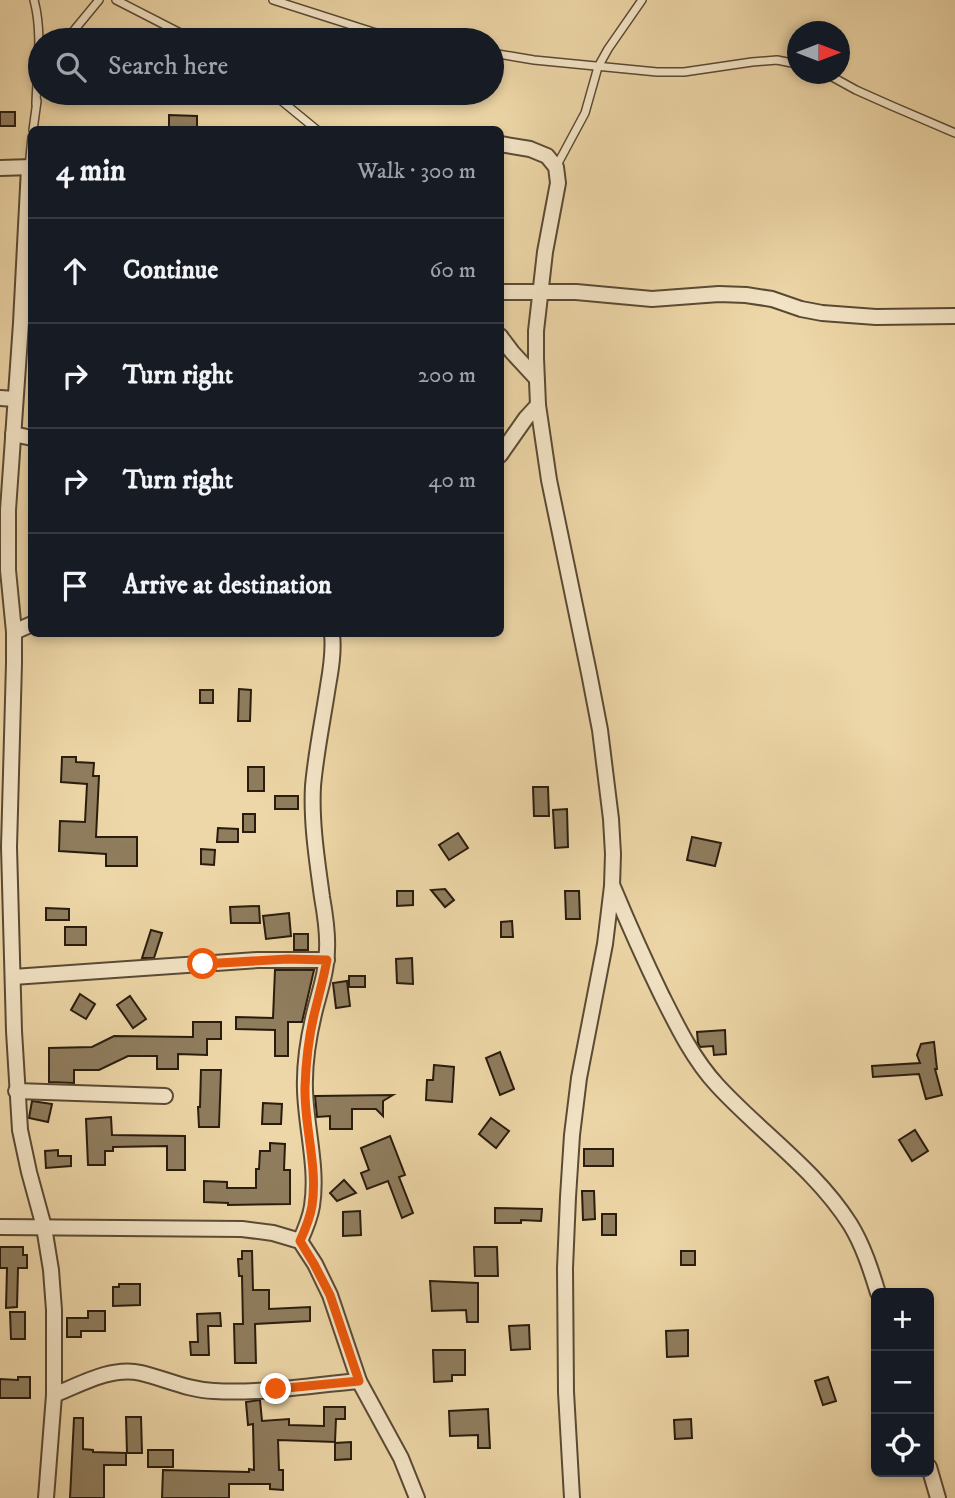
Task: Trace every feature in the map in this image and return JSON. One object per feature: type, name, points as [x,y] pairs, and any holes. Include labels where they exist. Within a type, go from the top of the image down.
[{"type":"street","points":[[504,145],[530,149],[547,156],[556,167],[558,183],[536,331],[538,405],[549,480],[600,730],[613,854],[605,944],[579,1078],[572,1135],[565,1268],[566,1392],[572,1498]]},
{"type":"street","points":[[0,168],[28,167]]},
{"type":"street","points":[[28,202],[8,510],[8,570],[14,632],[14,701],[6,916],[13,977],[7,1030],[20,1130],[44,1227],[51,1270],[54,1395],[46,1498]]},
{"type":"street","points":[[504,292],[591,293],[652,299],[719,294],[746,295],[822,313],[876,317],[955,317]]},
{"type":"street","points":[[504,341],[536,378]]},
{"type":"street","points":[[0,398],[15,399]]},
{"type":"street","points":[[504,448],[538,405]]},
{"type":"street","points":[[13,434],[28,437]]},
{"type":"street","points":[[14,632],[28,626]]},
{"type":"street","points":[[300,1241],[308,1223],[313,1187],[305,1090],[306,1061],[327,960],[313,788],[331,670],[332,637]]},
{"type":"street","points":[[612,886],[673,1019],[694,1054],[717,1084],[818,1182],[835,1203],[851,1226],[876,1288]]},
{"type":"street","points":[[13,977],[258,960],[327,960]]},
{"type":"street","points":[[16,1091],[165,1096]]},
{"type":"street","points":[[0,1227],[242,1229],[273,1233],[300,1241],[330,1295],[359,1381],[401,1458],[417,1498]]},
{"type":"street","points":[[54,1395],[105,1374],[121,1371],[139,1372],[186,1387],[217,1391],[276,1389],[359,1381]]},
{"type":"street","points":[[932,1477],[938,1498]]},
{"type":"lane","points":[[34,0],[39,28]]},
{"type":"lane","points":[[76,28],[99,0]]},
{"type":"lane","points":[[116,0],[171,28]]},
{"type":"lane","points":[[274,0],[360,28]]},
{"type":"lane","points":[[556,167],[585,113],[598,67],[642,0]]},
{"type":"lane","points":[[504,55],[657,72],[684,72],[776,60],[787,62]]},
{"type":"lane","points":[[847,84],[955,133]]},
{"type":"lane","points":[[33,126],[36,105]]},
{"type":"lane","points":[[287,105],[312,126]]},
{"type":"building","points":[[0,112],[15,112],[15,126],[0,126]]},
{"type":"building","points":[[169,115],[197,116],[197,126],[169,126]]},
{"type":"building","points":[[239,689],[251,690],[250,721],[238,721]]},
{"type":"building","points":[[200,690],[213,690],[213,703],[200,703]]},
{"type":"building","points":[[62,757],[76,757],[76,762],[94,763],[93,776],[99,776],[96,837],[137,837],[137,866],[106,866],[106,854],[59,851],[60,821],[85,822],[87,784],[61,782]]},
{"type":"building","points":[[248,767],[264,767],[264,791],[248,791]]},
{"type":"building","points":[[533,787],[548,787],[549,816],[534,816]]},
{"type":"building","points":[[275,796],[298,796],[298,809],[275,809]]},
{"type":"building","points":[[567,809],[568,847],[555,848],[553,810]]},
{"type":"building","points":[[243,814],[255,814],[255,832],[243,832]]},
{"type":"building","points":[[218,828],[238,829],[238,842],[217,842]]},
{"type":"building","points":[[458,833],[468,848],[449,860],[439,845]]},
{"type":"building","points":[[692,837],[721,843],[715,866],[687,860]]},
{"type":"building","points":[[201,849],[215,850],[214,865],[201,864]]},
{"type":"building","points":[[445,889],[454,900],[445,907],[431,890]]},
{"type":"building","points":[[397,891],[413,891],[413,905],[397,906]]},
{"type":"building","points":[[565,891],[579,891],[580,919],[566,919]]},
{"type":"building","points":[[259,906],[260,923],[231,923],[230,907]]},
{"type":"building","points":[[46,908],[69,909],[69,920],[46,920]]},
{"type":"building","points":[[289,913],[291,936],[266,939],[263,916]]},
{"type":"building","points":[[512,921],[513,937],[501,937],[501,922]]},
{"type":"building","points":[[65,927],[86,927],[86,945],[65,945]]},
{"type":"building","points":[[151,930],[162,933],[154,958],[142,958]]},
{"type":"building","points":[[294,934],[308,934],[308,950],[294,950]]},
{"type":"building","points":[[412,958],[413,984],[397,983],[396,959]]},
{"type":"building","points":[[275,970],[314,970],[302,1022],[288,1022],[288,1056],[275,1056],[275,1030],[236,1029],[236,1017],[273,1018]]},
{"type":"building","points":[[349,976],[365,976],[365,987],[349,987]]},
{"type":"building","points":[[347,981],[350,1006],[336,1008],[333,983]]},
{"type":"building","points":[[80,994],[95,1004],[86,1019],[71,1010]]},
{"type":"building","points":[[130,996],[146,1019],[133,1028],[117,1005]]},
{"type":"building","points":[[193,1022],[221,1022],[221,1039],[207,1039],[207,1055],[178,1054],[178,1069],[157,1069],[157,1056],[128,1056],[99,1070],[74,1070],[74,1083],[49,1082],[49,1048],[92,1047],[114,1036],[193,1037]]},
{"type":"building","points":[[725,1030],[726,1054],[714,1055],[713,1046],[700,1047],[697,1032]]},
{"type":"building","points":[[934,1042],[935,1069],[942,1095],[926,1099],[919,1074],[873,1077],[872,1066],[920,1063],[917,1055],[921,1044]]},
{"type":"building","points":[[500,1052],[514,1089],[500,1095],[486,1058]]},
{"type":"building","points":[[434,1065],[454,1067],[452,1102],[426,1100],[427,1080],[433,1080]]},
{"type":"building","points":[[201,1070],[221,1070],[219,1127],[199,1127]]},
{"type":"building","points":[[393,1095],[383,1101],[383,1116],[376,1109],[352,1109],[352,1129],[330,1129],[330,1116],[317,1117],[315,1096]]},
{"type":"building","points":[[32,1101],[52,1104],[48,1122],[29,1118]]},
{"type":"building","points":[[263,1103],[282,1104],[281,1124],[262,1124]]},
{"type":"building","points":[[111,1117],[112,1135],[185,1136],[185,1170],[167,1170],[167,1146],[113,1147],[113,1151],[105,1151],[105,1165],[88,1165],[86,1119]]},
{"type":"building","points":[[491,1118],[509,1131],[496,1148],[479,1134]]},
{"type":"building","points":[[915,1130],[928,1151],[912,1161],[899,1140]]},
{"type":"building","points":[[390,1136],[405,1175],[399,1177],[413,1213],[402,1218],[388,1181],[367,1189],[361,1173],[369,1170],[361,1148]]},
{"type":"building","points":[[270,1143],[285,1144],[284,1170],[290,1170],[290,1204],[228,1205],[204,1202],[204,1181],[227,1182],[227,1188],[256,1188],[260,1151],[270,1151]]},
{"type":"building","points":[[584,1149],[613,1149],[613,1166],[584,1166]]},
{"type":"building","points":[[58,1150],[58,1156],[71,1156],[71,1166],[46,1168],[45,1151]]},
{"type":"building","points":[[344,1180],[356,1193],[337,1201],[330,1193]]},
{"type":"building","points":[[582,1191],[594,1191],[595,1219],[583,1220]]},
{"type":"building","points":[[495,1208],[542,1209],[541,1221],[495,1223]]},
{"type":"building","points":[[360,1211],[361,1235],[343,1236],[343,1212]]},
{"type":"building","points":[[602,1214],[616,1214],[616,1235],[602,1235]]},
{"type":"building","points":[[0,1247],[23,1247],[23,1255],[27,1255],[27,1268],[18,1268],[17,1307],[6,1308],[7,1268],[0,1268]]},
{"type":"building","points":[[474,1247],[497,1247],[498,1276],[475,1276]]},
{"type":"building","points":[[242,1251],[252,1251],[253,1290],[269,1290],[269,1309],[310,1307],[310,1321],[255,1324],[256,1363],[235,1363],[234,1324],[243,1324],[242,1276],[239,1276],[238,1259],[242,1259]]},
{"type":"building","points":[[681,1251],[695,1251],[695,1265],[681,1265]]},
{"type":"building","points":[[430,1281],[478,1283],[478,1322],[467,1322],[466,1310],[432,1311]]},
{"type":"building","points":[[119,1284],[140,1284],[140,1305],[113,1306],[113,1287],[119,1287]]},
{"type":"building","points":[[88,1311],[105,1311],[105,1331],[81,1331],[81,1337],[67,1337],[67,1318],[88,1318]]},
{"type":"building","points":[[10,1312],[25,1312],[25,1339],[11,1339]]},
{"type":"building","points":[[220,1313],[221,1326],[208,1326],[209,1355],[191,1355],[190,1342],[198,1342],[197,1314]]},
{"type":"building","points":[[529,1325],[530,1349],[511,1350],[509,1326]]},
{"type":"building","points":[[688,1330],[688,1356],[667,1357],[666,1331]]},
{"type":"building","points":[[433,1350],[465,1350],[465,1375],[452,1375],[452,1381],[434,1382]]},
{"type":"building","points":[[18,1377],[30,1377],[30,1398],[0,1398],[0,1379],[18,1380]]},
{"type":"building","points":[[828,1377],[836,1401],[823,1405],[815,1381]]},
{"type":"building","points":[[260,1400],[262,1421],[289,1419],[289,1425],[324,1426],[324,1407],[345,1407],[345,1419],[336,1419],[335,1442],[278,1440],[283,1490],[270,1489],[270,1484],[229,1484],[229,1498],[162,1498],[163,1470],[254,1470],[253,1424],[248,1425],[246,1402]]},
{"type":"building","points":[[488,1409],[490,1448],[478,1448],[478,1435],[450,1436],[449,1411]]},
{"type":"building","points":[[126,1417],[141,1417],[142,1453],[127,1453]]},
{"type":"building","points":[[74,1418],[83,1418],[83,1449],[126,1453],[126,1465],[104,1465],[104,1498],[70,1498]]},
{"type":"building","points":[[691,1419],[692,1438],[675,1439],[674,1420]]},
{"type":"building","points":[[351,1442],[351,1459],[335,1460],[335,1443]]},
{"type":"building","points":[[148,1450],[173,1450],[173,1467],[148,1467]]},
{"type":"route","points":[[203,964],[288,959],[327,960],[306,1061],[305,1090],[313,1187],[308,1223],[300,1241],[330,1295],[359,1381],[276,1389]]}]
